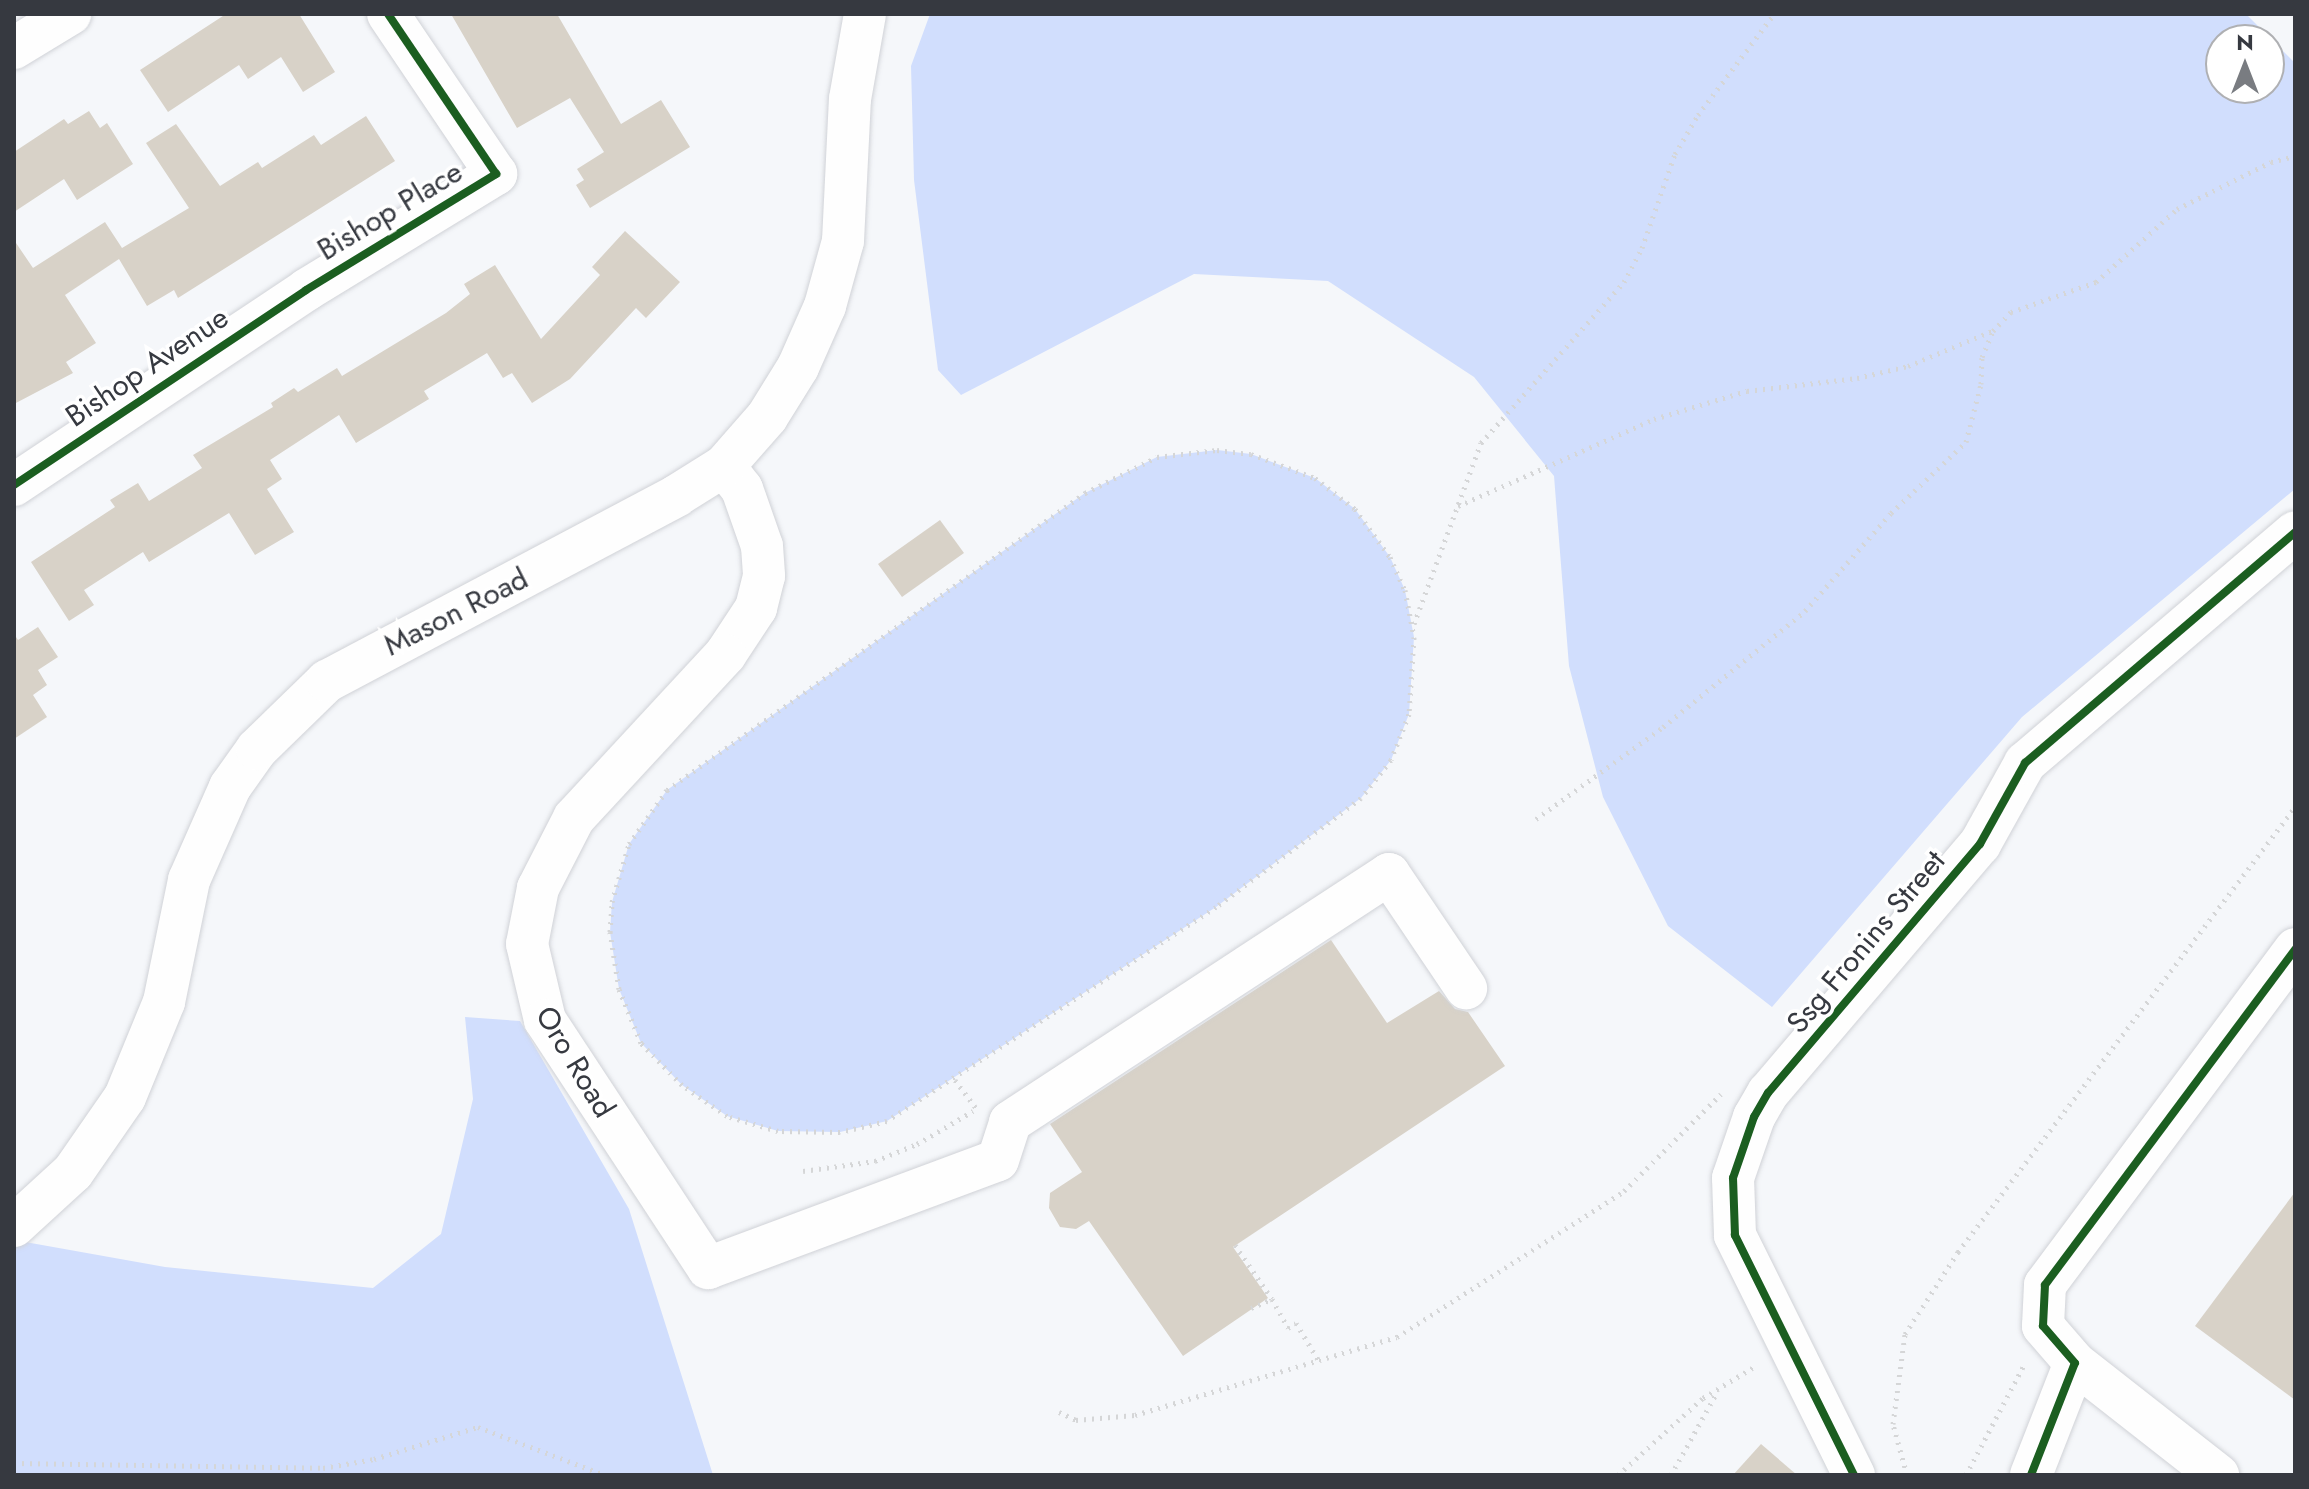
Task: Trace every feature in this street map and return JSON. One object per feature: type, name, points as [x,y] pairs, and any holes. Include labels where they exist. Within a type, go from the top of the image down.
[{"type":"street","points":[[14,48],[70,14]]},
{"type":"street","name":"Bishop Place","points":[[306,290],[496,174],[388,14]]},
{"type":"street","name":"Mason Road","points":[[14,1226],[73,1172],[125,1097],[164,1002],[189,880],[230,787],[257,749],[301,703],[354,664],[608,535],[724,466],[767,417],[798,367],[825,306],[843,241],[850,99],[865,14]]},
{"type":"street","name":"Bishop Avenue","points":[[14,485],[306,290]]},
{"type":"street","name":"Oro Road","points":[[724,466],[742,489],[762,546],[764,576],[756,608],[725,655],[574,818],[538,888],[527,944],[545,1020],[708,1268],[998,1160],[1010,1122],[1389,874],[1466,988]]},
{"type":"street","name":"Ssg Fronins Street","points":[[1854,1475],[1790,1341],[1744,1262],[1732,1206],[1740,1150],[1768,1093],[1980,844],[2025,763],[2295,532]]},
{"type":"street","points":[[2218,1475],[2075,1363],[2045,1329],[2045,1285],[2295,949]]},
{"type":"street","points":[[2031,1475],[2075,1363]]},
{"type":"path","points":[[1413,625],[1390,557],[1355,509],[1315,478],[1240,453],[1183,451],[1157,457],[1085,493],[667,790],[629,844],[612,902],[610,932],[619,989],[641,1043],[682,1085],[727,1116],[778,1131],[809,1133],[887,1121],[955,1080],[1216,907],[1361,798],[1391,760],[1409,714],[1413,625],[1481,443],[1624,282],[1642,248],[1675,154],[1698,115],[1774,14]]},
{"type":"path","points":[[1536,819],[1675,719],[1805,611],[1891,513],[1966,442],[1981,384],[1982,357],[1993,331],[2011,312],[2096,282],[2177,209],[2271,162],[2295,156]]},
{"type":"path","points":[[1457,506],[1654,419],[1747,391],[1857,378],[1908,366],[1993,331]]},
{"type":"path","points":[[1907,1475],[1893,1424],[1905,1334],[1958,1252],[2295,807]]},
{"type":"path","points":[[955,1080],[981,1116]]},
{"type":"path","points":[[1059,1412],[1076,1420],[1135,1415],[1397,1337],[1513,1267],[1624,1191],[1731,1086],[1748,1083],[1768,1093]]},
{"type":"path","points":[[803,1171],[875,1161],[917,1144],[977,1109]]},
{"type":"path","points":[[1235,1245],[1288,1328],[1296,1323],[1319,1361]]},
{"type":"path","points":[[1251,1308],[1272,1299]]},
{"type":"path","points":[[1966,1475],[2045,1329]]},
{"type":"path","points":[[1618,1475],[1703,1398],[1716,1393],[1790,1341]]},
{"type":"path","points":[[1671,1475],[1716,1393]]},
{"type":"path","points":[[14,1463],[323,1468],[374,1459],[478,1427],[605,1475]]},
{"type":"shaded area","points":[[930,14],[2246,14],[2256,24],[2205,24],[2205,104],[2285,104],[2285,53],[2295,63],[2295,489],[2022,717],[1772,1007],[1668,926],[1603,797],[1569,666],[1554,476],[1474,377],[1328,281],[1194,274],[961,395],[938,370],[914,180],[911,66]]},
{"type":"shaded area","points":[[1217,450],[1251,454],[1315,478],[1355,509],[1390,557],[1405,590],[1414,637],[1409,714],[1391,760],[1361,798],[1216,907],[887,1121],[840,1132],[778,1131],[727,1116],[682,1085],[641,1043],[619,989],[610,932],[612,902],[629,844],[667,790],[1085,493],[1157,457]]},
{"type":"shaded area","points":[[465,1017],[520,1021],[629,1209],[713,1475],[14,1475],[14,1240],[165,1267],[373,1288],[441,1234],[473,1099]]},
{"type":"building","points":[[226,14],[299,14],[335,72],[303,92],[281,57],[248,79],[239,65],[168,112],[140,70]]},
{"type":"building","points":[[451,14],[557,14],[621,124],[661,100],[690,147],[590,208],[576,185],[584,180],[577,169],[604,152],[570,98],[517,128]]},
{"type":"building","points":[[89,111],[100,128],[107,123],[133,164],[77,200],[64,179],[14,212],[14,152],[64,119],[68,124]]},
{"type":"building","points":[[366,116],[395,161],[178,298],[174,290],[147,306],[119,259],[65,295],[96,343],[66,362],[73,373],[14,404],[14,240],[33,268],[105,222],[122,248],[189,208],[146,143],[176,124],[220,186],[258,162],[262,168],[314,135],[321,145]]},
{"type":"building","points":[[625,231],[680,282],[646,318],[636,308],[570,379],[532,403],[512,373],[503,378],[487,353],[424,391],[429,399],[356,443],[339,415],[270,460],[282,479],[267,489],[294,532],[255,555],[229,513],[149,562],[143,552],[84,590],[94,605],[69,621],[31,562],[115,507],[110,500],[138,483],[149,501],[202,468],[193,455],[273,407],[271,403],[294,388],[298,392],[337,368],[342,376],[446,313],[470,294],[464,284],[495,265],[541,339],[600,275],[592,267]]},
{"type":"building","points":[[940,520],[964,553],[902,597],[878,564]]},
{"type":"building","points":[[38,627],[58,657],[38,670],[47,685],[33,695],[47,717],[14,739],[14,634],[18,640]]},
{"type":"building","points":[[1331,940],[1387,1023],[1439,991],[1455,1009],[1468,1012],[1505,1066],[1233,1247],[1268,1298],[1183,1356],[1089,1221],[1076,1229],[1060,1227],[1049,1208],[1050,1193],[1082,1172],[1050,1124]]},
{"type":"building","points":[[2295,1192],[2295,1400],[2195,1326]]},
{"type":"building","points":[[1761,1444],[1797,1475],[1733,1475]]},
{"type":"cycle path","points":[[14,485],[306,290],[496,174],[388,14]]},
{"type":"cycle path","points":[[1854,1475],[1735,1235],[1733,1178],[1754,1117],[1768,1093],[1980,844],[2025,763],[2295,532]]},
{"type":"cycle path","points":[[2031,1475],[2075,1363],[2043,1326],[2045,1285],[2295,949]]}]
